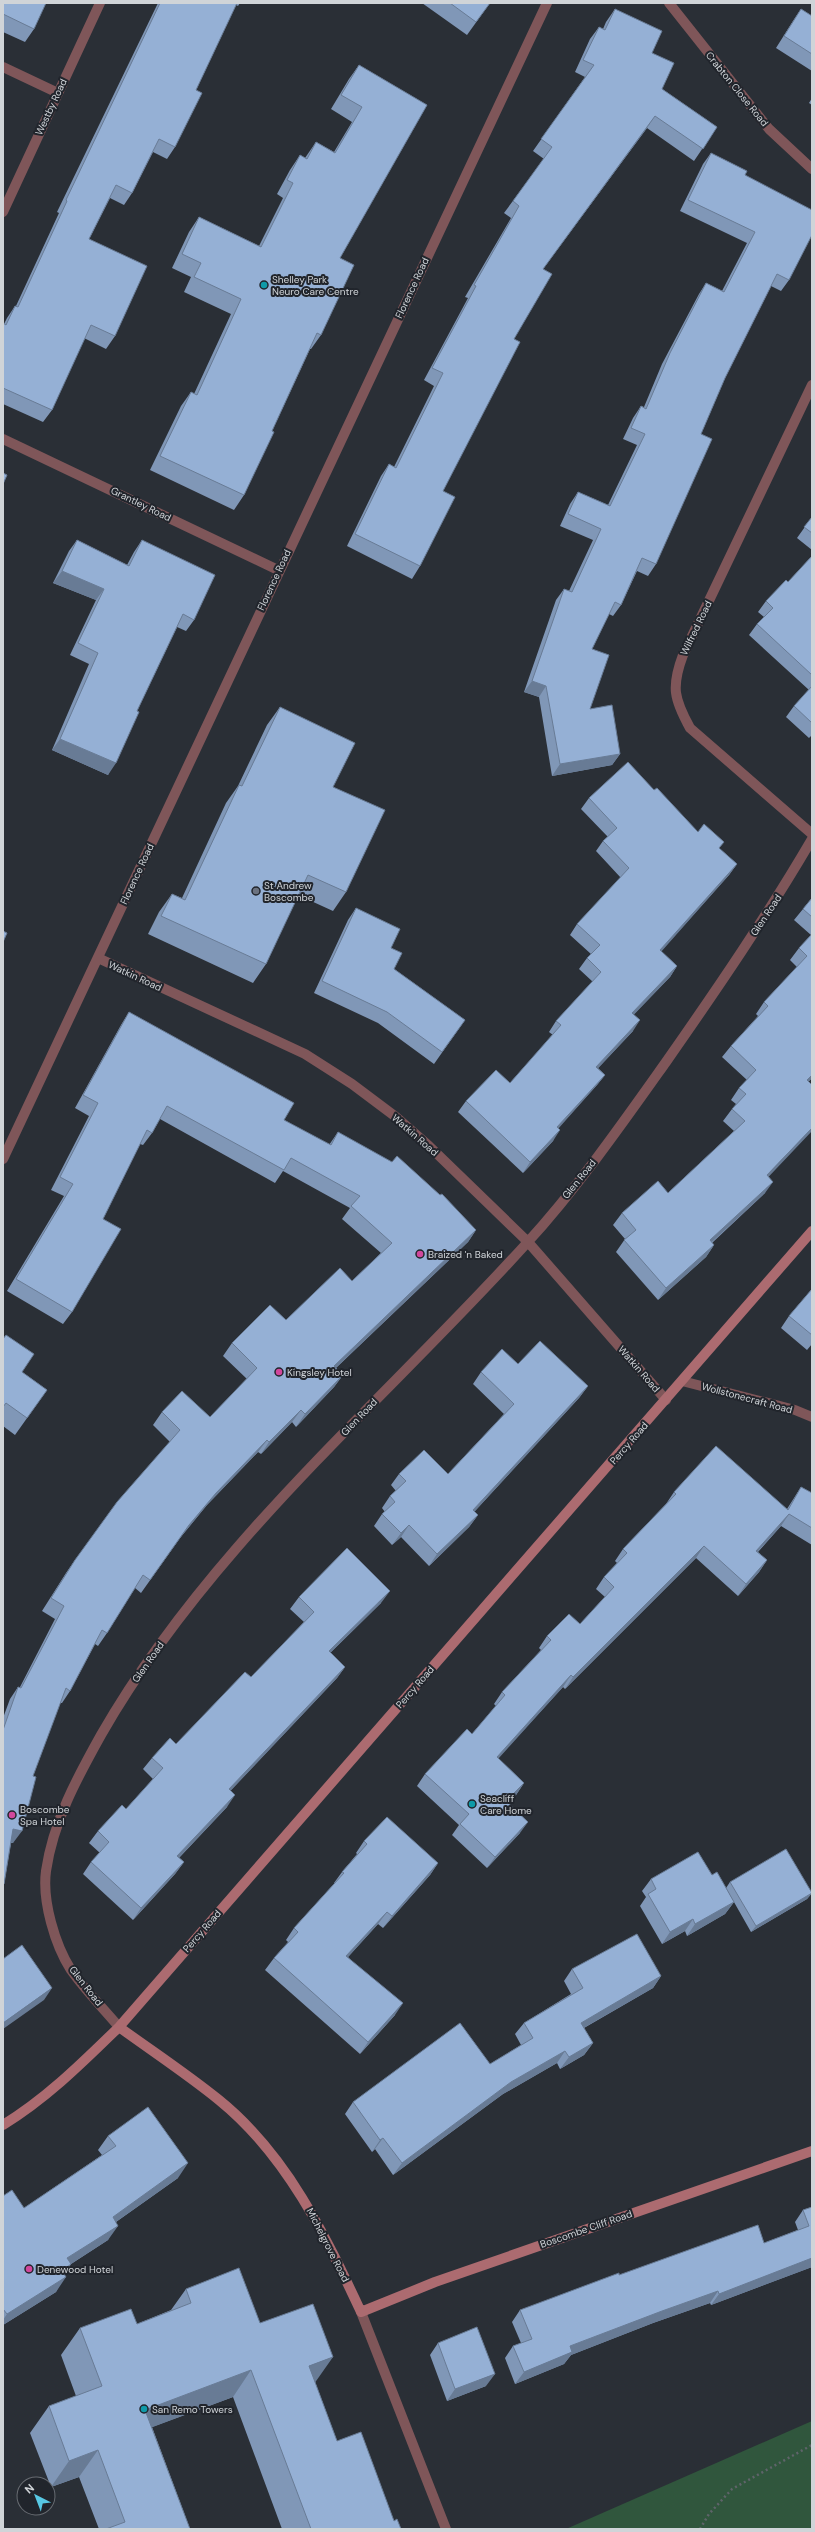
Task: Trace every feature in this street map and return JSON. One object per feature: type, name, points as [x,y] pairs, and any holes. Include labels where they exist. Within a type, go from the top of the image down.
[{"type":"street","name":"Westby Road","points":[[3,212],[100,3]]},
{"type":"street","name":"Florence Road","points":[[3,1159],[278,570],[547,3]]},
{"type":"street","name":"Crabton Close Road","points":[[668,3],[769,129],[812,169]]},
{"type":"street","points":[[3,67],[58,93]]},
{"type":"street","name":"Wilfred Road","points":[[812,385],[683,655],[675,676],[677,705],[690,728],[812,834]]},
{"type":"street","name":"Grantley Road","points":[[3,438],[278,570]]},
{"type":"street","name":"Glen Road","points":[[119,2027],[70,1968],[49,1917],[45,1875],[52,1844],[71,1788],[118,1706],[175,1624],[282,1496],[528,1242],[627,1117],[780,893],[812,839]]},
{"type":"street","name":"Watkin Road","points":[[98,958],[305,1054],[352,1084],[396,1117],[429,1146],[528,1242],[666,1400]]},
{"type":"street","name":"Percy Road","points":[[3,2126],[27,2110],[64,2080],[119,2027],[812,1231]]},
{"type":"street","name":"Wollstonecraft Road","points":[[682,1381],[795,1410],[812,1417]]},
{"type":"street","name":"Michelgrove Road","points":[[119,2027],[220,2100],[258,2139],[300,2192],[333,2250],[361,2312],[446,2529]]},
{"type":"street","name":"Boscombe Cliff Road","points":[[361,2312],[435,2282],[812,2151]]},
{"type":"path","points":[[700,2529],[708,2514],[732,2489],[812,2445]]},
{"type":"green space","points":[[812,2421],[812,2529],[566,2529]]},
{"type":"building","points":[[3,3],[46,3],[34,29],[3,14]]},
{"type":"building","points":[[160,3],[237,3],[196,90],[202,93],[175,147],[159,139],[132,193],[116,185],[89,239],[147,266],[115,336],[91,325],[52,410],[3,388],[3,323],[6,325],[15,306],[18,307],[67,201],[66,200]]},
{"type":"building","points":[[450,3],[490,3],[476,22]]},
{"type":"building","points":[[615,9],[662,31],[652,53],[674,63],[662,89],[717,127],[703,149],[655,116],[543,269],[552,274],[514,339],[520,342],[443,491],[455,497],[420,566],[355,534],[389,464],[396,468],[443,373],[432,368],[476,286],[474,285],[519,206],[513,201],[552,147],[541,139],[594,65],[583,60],[599,27],[605,30]]},
{"type":"building","points":[[801,9],[812,16],[812,54],[784,36]]},
{"type":"building","points":[[359,65],[427,105],[340,258],[354,265],[321,335],[317,333],[272,431],[274,432],[244,495],[160,456],[191,392],[197,395],[241,299],[194,277],[201,263],[182,254],[199,217],[261,247],[293,183],[287,180],[300,155],[307,159],[316,142],[335,153],[362,107],[341,95]]},
{"type":"building","points":[[711,153],[747,171],[745,175],[812,210],[812,235],[789,280],[777,274],[725,378],[701,434],[712,439],[656,564],[642,558],[621,605],[615,602],[592,649],[609,655],[590,709],[612,705],[620,754],[560,764],[546,686],[532,681],[564,589],[572,592],[601,529],[568,514],[578,492],[610,506],[645,434],[631,428],[641,406],[646,409],[670,353],[706,283],[724,292],[755,232],[688,200]]},
{"type":"building","points":[[3,473],[7,475],[3,484]]},
{"type":"building","points":[[812,517],[812,533],[804,527]]},
{"type":"building","points":[[77,540],[129,566],[142,540],[215,575],[194,620],[183,614],[137,711],[139,712],[116,763],[60,739],[98,653],[78,643],[104,589],[62,571]]},
{"type":"building","points":[[812,556],[812,675],[757,624],[773,608],[766,601],[786,580],[788,582]]},
{"type":"building","points":[[812,686],[812,723],[794,706]]},
{"type":"building","points":[[280,707],[355,743],[333,787],[385,810],[346,892],[308,875],[266,964],[161,916],[172,894],[185,900],[239,785],[242,786]]},
{"type":"building","points":[[628,762],[654,790],[657,788],[698,832],[704,824],[724,842],[719,848],[737,864],[660,950],[677,966],[632,1013],[640,1020],[596,1067],[605,1075],[557,1127],[560,1130],[530,1162],[466,1101],[496,1070],[510,1083],[561,1025],[556,1021],[601,972],[587,958],[600,945],[577,924],[629,868],[603,841],[617,828],[589,798]]},
{"type":"building","points":[[812,898],[812,917],[803,909]]},
{"type":"building","points":[[356,908],[400,929],[391,948],[402,953],[394,969],[465,1020],[442,1052],[387,1012],[322,981]]},
{"type":"building","points":[[3,931],[7,933],[3,942]]},
{"type":"building","points":[[812,934],[812,1075],[807,1080],[812,1085],[812,1128],[767,1175],[773,1182],[710,1240],[714,1245],[666,1288],[624,1240],[636,1230],[622,1213],[658,1181],[668,1193],[745,1121],[732,1109],[746,1094],[739,1088],[756,1070],[731,1046],[768,1006],[764,1002],[807,956],[799,948]]},
{"type":"building","points":[[129,1012],[294,1103],[284,1120],[331,1145],[338,1132],[392,1162],[397,1156],[440,1195],[442,1194],[476,1230],[334,1366],[343,1375],[305,1414],[301,1410],[269,1442],[267,1440],[216,1493],[189,1525],[150,1580],[143,1575],[107,1633],[102,1630],[70,1691],[66,1688],[33,1776],[36,1777],[22,1831],[13,1829],[4,1884],[3,1730],[18,1687],[21,1688],[64,1606],[51,1598],[75,1560],[117,1502],[180,1430],[162,1412],[182,1391],[210,1417],[257,1368],[232,1343],[270,1305],[286,1320],[340,1268],[352,1281],[392,1243],[351,1206],[360,1196],[291,1158],[284,1170],[167,1106],[152,1133],[147,1130],[103,1219],[121,1229],[72,1312],[16,1279],[73,1184],[60,1177],[98,1103],[83,1095]]},
{"type":"building","points":[[812,1289],[812,1335],[789,1316]]},
{"type":"building","points":[[6,1335],[34,1354],[22,1372],[47,1390],[27,1418],[6,1403],[3,1407],[3,1339]]},
{"type":"building","points":[[540,1341],[588,1386],[473,1510],[478,1515],[437,1554],[409,1525],[401,1533],[382,1514],[395,1502],[390,1496],[406,1481],[399,1474],[424,1450],[448,1474],[514,1404],[481,1372],[502,1349],[518,1364]]},
{"type":"building","points":[[716,1446],[788,1510],[801,1487],[812,1493],[812,1528],[789,1514],[756,1551],[767,1560],[746,1584],[704,1546],[573,1677],[571,1675],[497,1757],[524,1783],[506,1801],[528,1822],[495,1857],[460,1824],[469,1814],[425,1774],[467,1729],[472,1734],[505,1695],[502,1692],[551,1640],[547,1636],[569,1614],[580,1624],[614,1587],[604,1577],[627,1553],[623,1549],[676,1494],[674,1492]]},
{"type":"building","points":[[347,1548],[390,1591],[329,1651],[345,1667],[229,1789],[235,1795],[177,1856],[184,1862],[141,1908],[91,1862],[109,1842],[98,1831],[122,1805],[126,1809],[163,1768],[152,1758],[170,1738],[176,1744],[245,1672],[251,1677],[314,1612],[299,1597]]},
{"type":"building","points":[[387,1817],[438,1863],[392,1916],[387,1912],[346,1956],[403,2003],[368,2042],[274,1958],[298,1932],[294,1928],[344,1873],[342,1872],[367,1844],[364,1841]]},
{"type":"building","points":[[786,1849],[812,1893],[756,1926],[730,1882]]},
{"type":"building","points":[[698,1852],[712,1875],[717,1872],[734,1902],[695,1924],[693,1919],[670,1932],[648,1894],[656,1889],[651,1879]]},
{"type":"building","points":[[637,1934],[661,1976],[581,2023],[593,2043],[569,2057],[565,2051],[511,2082],[402,2163],[383,2138],[380,2140],[353,2102],[460,2023],[490,2064],[533,2038],[524,2023],[583,1988],[572,1969]]},
{"type":"building","points":[[22,1945],[52,1988],[3,2023],[3,1959]]},
{"type":"building","points":[[148,2107],[188,2163],[113,2217],[118,2226],[67,2258],[71,2264],[62,2271],[66,2277],[7,2314],[3,2309],[3,2196],[12,2190],[24,2208],[116,2146],[108,2136]]},
{"type":"building","points":[[812,2207],[812,2258],[719,2294],[718,2291],[570,2346],[572,2352],[524,2372],[513,2346],[532,2339],[520,2310],[619,2273],[619,2275],[758,2225],[764,2243],[809,2226],[803,2210]]},
{"type":"building","points":[[239,2268],[260,2323],[313,2304],[333,2357],[309,2366],[337,2441],[361,2432],[394,2521],[397,2519],[401,2529],[311,2529],[251,2370],[145,2410],[190,2529],[106,2529],[125,2522],[98,2450],[69,2461],[49,2406],[102,2386],[80,2328],[131,2309],[137,2324],[191,2303],[186,2289]]},
{"type":"building","points":[[477,2327],[495,2374],[455,2389],[438,2343]]},
{"type":"place","name":"Shelley Park Neuro Care Centre","points":[[264,285]]},
{"type":"place","name":"St Andrew Boscombe","points":[[256,891]]},
{"type":"place","name":"Braized 'n Baked","points":[[420,1254]]},
{"type":"place","name":"Kingsley Hotel","points":[[279,1372]]},
{"type":"place","name":"Seacliff Care Home","points":[[472,1804]]},
{"type":"place","name":"Boscombe Spa Hotel","points":[[12,1815]]},
{"type":"place","name":"Denewood Hotel","points":[[29,2269]]},
{"type":"place","name":"San Remo Towers","points":[[144,2409]]}]
